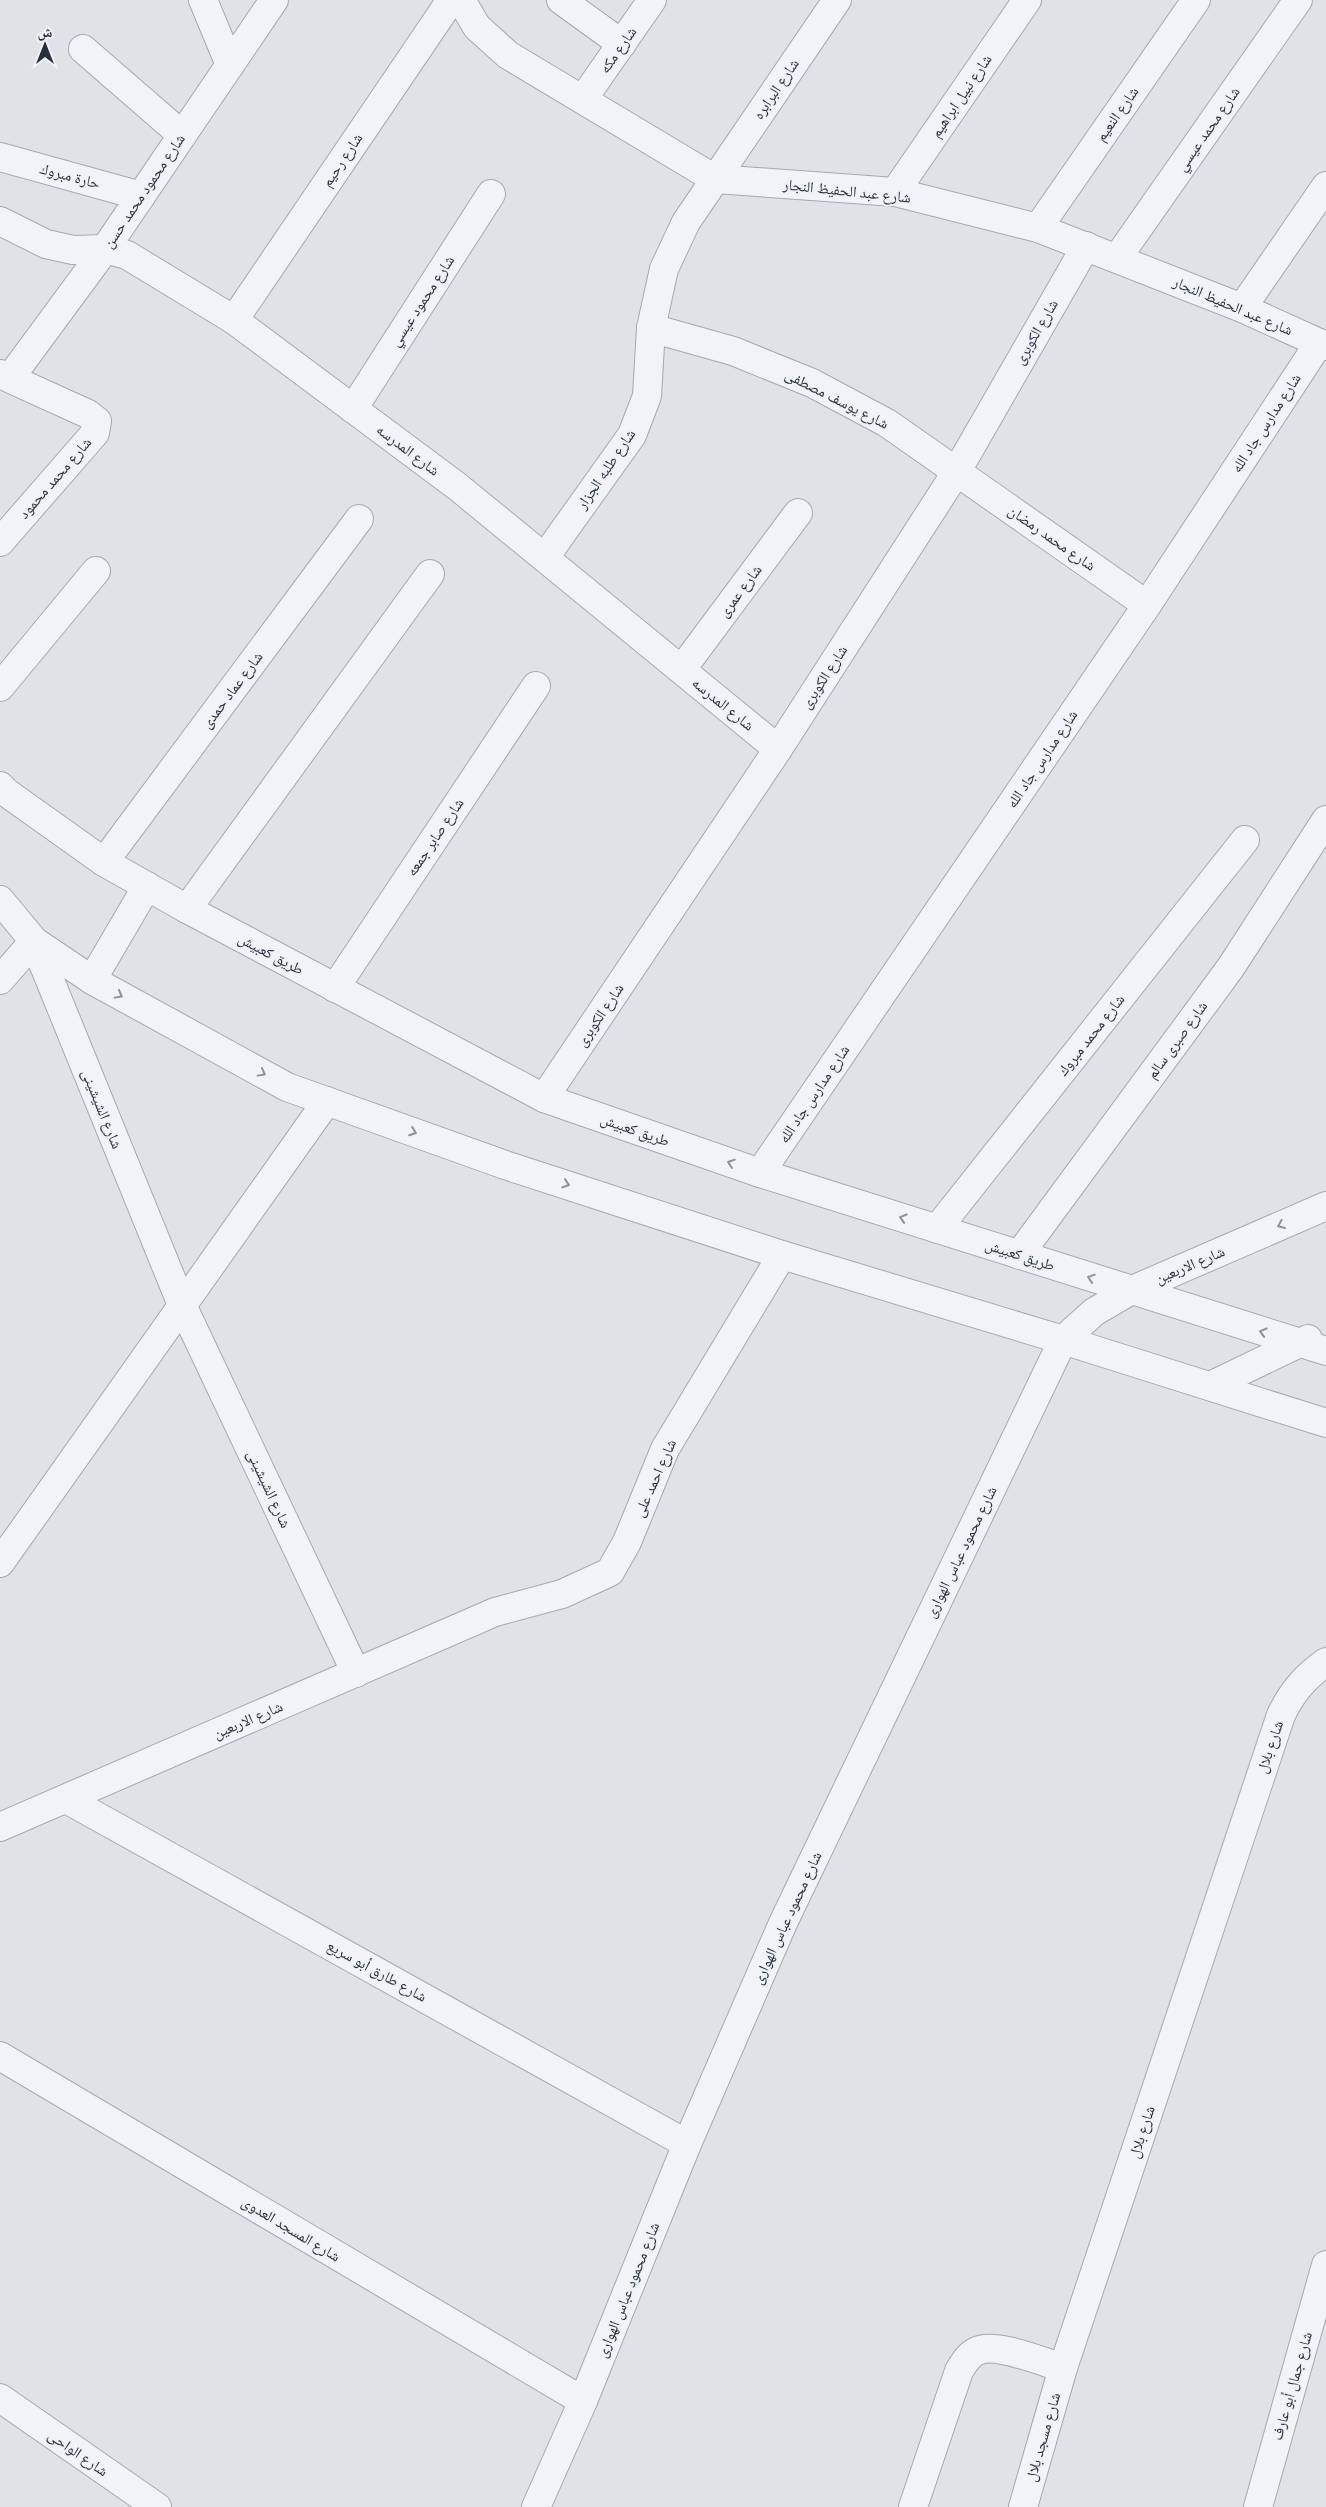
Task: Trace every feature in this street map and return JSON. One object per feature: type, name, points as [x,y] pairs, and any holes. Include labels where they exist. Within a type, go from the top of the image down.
[{"type":"street","points":[[203,0],[230,65]]},
{"type":"street","name":"شارع محمود محمد حسن","points":[[5,376],[105,249],[274,0]]},
{"type":"street","name":"شارع رحيم","points":[[234,320],[451,0]]},
{"type":"street","name":"شارع عبد الحفيظ النجار","points":[[461,0],[477,27],[508,55],[715,179],[895,192],[1038,228],[1118,257],[1242,308],[1322,344]]},
{"type":"street","points":[[561,0],[622,44]]},
{"type":"street","name":"شارع مكه","points":[[583,99],[652,0]]},
{"type":"street","name":"شارع البرابره","points":[[715,179],[837,0]]},
{"type":"street","name":"شارع نبيل ابراهيم","points":[[895,192],[1026,0]]},
{"type":"street","name":"شارع النعيم","points":[[1038,228],[1196,0]]},
{"type":"street","name":"شارع محمد عيسي","points":[[1118,257],[1298,0]]},
{"type":"street","points":[[83,49],[182,135]]},
{"type":"street","name":"حارة مبروك","points":[[0,157],[141,196]]},
{"type":"street","name":"شارع طلبه الجزار","points":[[545,557],[632,435],[647,396],[651,328],[664,269],[686,222],[715,179]]},
{"type":"street","points":[[1242,308],[1326,186]]},
{"type":"street","name":"شارع محمود عيسي","points":[[353,409],[491,194]]},
{"type":"street","name":"شارع المدرسه","points":[[0,221],[46,244],[74,250],[105,249],[127,255],[234,320],[458,487],[778,748]]},
{"type":"street","name":"شارع الكوبرى","points":[[544,1098],[778,748],[956,472],[1086,246]]},
{"type":"street","name":"شارع يوسف مصطفى","points":[[651,328],[733,351],[812,383],[887,423],[956,472]]},
{"type":"street","name":"شارع مدارس جاد الله","points":[[760,1173],[1147,605],[1322,344]]},
{"type":"street","name":"شارع محمد محمود","points":[[0,542],[95,433],[97,421],[88,414],[5,376]]},
{"type":"street","name":"شارع محمد رمضان","points":[[956,472],[1147,605]]},
{"type":"street","name":"شارع عمرى","points":[[682,669],[798,513]]},
{"type":"street","name":"شارع عماد حمدى","points":[[104,862],[359,519]]},
{"type":"street","points":[[0,687],[96,571]]},
{"type":"street","points":[[187,910],[430,574]]},
{"type":"street","name":"شارع صابر جمعه","points":[[335,988],[536,686]]},
{"type":"street","name":"طريق كعبيش","points":[[0,786],[7,793],[104,862],[187,910],[544,1098],[760,1173],[1130,1291],[1326,1351]]},
{"type":"street","name":"شارع صبرى سالم","points":[[1019,1255],[1231,967],[1326,820]]},
{"type":"street","name":"شارع محمد مبروك","points":[[937,1229],[1245,840]]},
{"type":"street","points":[[92,980],[147,886]]},
{"type":"street","points":[[0,900],[34,941],[92,980],[287,1087],[505,1165],[782,1255],[1326,1422]]},
{"type":"street","points":[[0,980],[34,941]]},
{"type":"street","name":"شارع الشيشينى","points":[[34,941],[182,1305],[356,1673]]},
{"type":"street","points":[[2,1558],[327,1101]]},
{"type":"street","name":"شارع الاربعين","points":[[1063,1340],[1094,1312],[1130,1291],[1326,1206]]},
{"type":"street","name":"شارع احمد على","points":[[495,1612],[562,1594],[610,1572],[627,1542],[665,1448],[782,1255]]},
{"type":"street","points":[[1210,1386],[1326,1332]]},
{"type":"street","name":"شارع محمود عباس الهوارى","points":[[536,2507],[583,2401],[687,2144],[783,1923],[1063,1340]]},
{"type":"street","name":"شارع الاربعين","points":[[0,1827],[495,1612]]},
{"type":"street","name":"شارع بلال","points":[[1063,2368],[1281,1715],[1292,1693],[1309,1674],[1326,1662]]},
{"type":"street","name":"شارع طارق أبو سريع","points":[[66,1798],[687,2144]]},
{"type":"street","name":"شارع المسجد العدوى","points":[[0,2056],[583,2401]]},
{"type":"street","name":"شارع جمال أبو عارف","points":[[1258,2507],[1326,2265]]},
{"type":"street","points":[[913,2507],[959,2371],[966,2359],[976,2351],[989,2348],[1063,2368]]},
{"type":"street","name":"شارع مسجد بلال","points":[[1023,2507],[1063,2368]]},
{"type":"street","name":"شارع الواحى","points":[[0,2398],[157,2507]]}]
